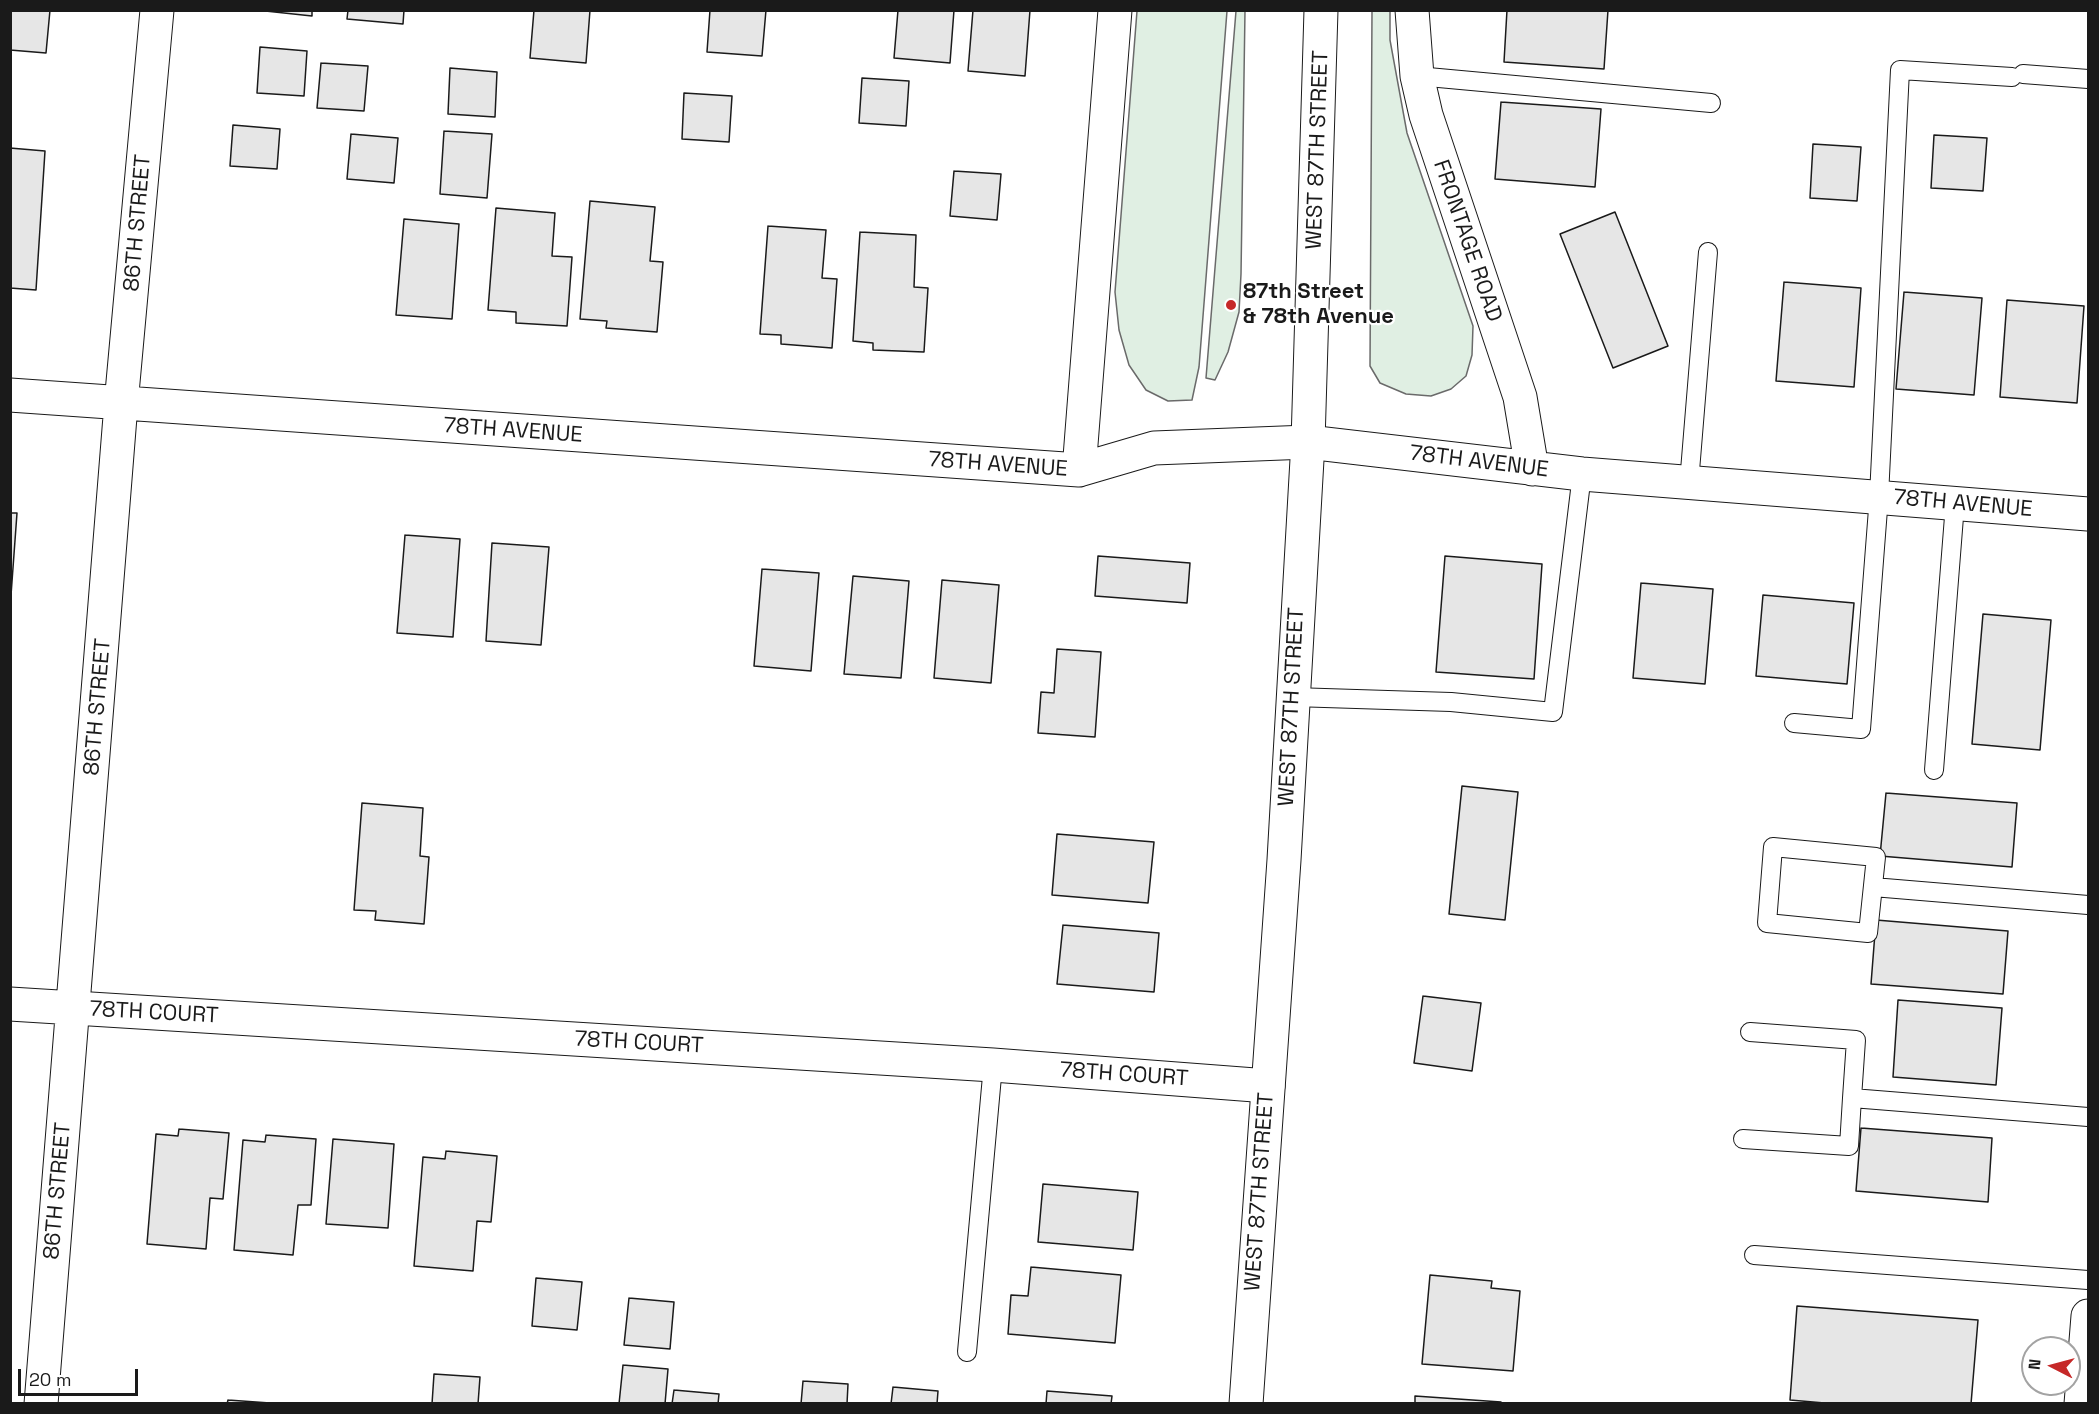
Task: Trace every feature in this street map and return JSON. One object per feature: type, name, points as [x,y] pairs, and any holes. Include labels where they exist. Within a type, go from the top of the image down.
[{"type":"street","name":"86TH STREET","points":[[41,1404],[121,404],[157,10]]},
{"type":"street","points":[[1078,470],[1115,10]]},
{"type":"street","name":"WEST 87TH STREET","points":[[1246,1404],[1308,442],[1321,10]]},
{"type":"street","name":"FRONTAGE ROAD","points":[[1412,10],[1417,76],[1446,181],[1520,397],[1532,469]]},
{"type":"street","name":"78TH AVENUE","points":[[10,395],[1078,470],[1154,447],[1308,442],[1582,474],[2088,514]]},
{"type":"street","name":"78TH COURT","points":[[10,1004],[993,1065],[1268,1086]]},
{"type":"street","points":[[2081,1404],[2088,1316]]},
{"type":"lane","points":[[1794,723],[1861,729],[1879,496],[1900,70],[2088,79]]},
{"type":"lane","points":[[1417,76],[1711,103]]},
{"type":"lane","points":[[1689,483],[1708,252]]},
{"type":"lane","points":[[1293,696],[1451,702],[1553,712],[1582,474]]},
{"type":"lane","points":[[1934,770],[1955,504]]},
{"type":"lane","points":[[1773,847],[1876,857],[1873,887],[1868,933],[1767,923],[1773,847]]},
{"type":"lane","points":[[1873,887],[2088,904]]},
{"type":"lane","points":[[1743,1139],[1849,1146],[1856,1041],[1750,1032]]},
{"type":"lane","points":[[967,1352],[993,1065]]},
{"type":"lane","points":[[1852,1098],[2088,1117]]},
{"type":"lane","points":[[1755,1255],[2088,1280]]},
{"type":"green space","points":[[1137,11],[1227,11],[1199,367],[1192,400],[1168,401],[1146,390],[1129,365],[1119,330],[1115,292]]},
{"type":"green space","points":[[1236,11],[1245,11],[1239,312],[1228,352],[1215,380],[1206,378]]},
{"type":"green space","points":[[1372,11],[1390,11],[1390,40],[1407,133],[1473,326],[1472,355],[1466,376],[1451,389],[1431,396],[1406,394],[1380,383],[1370,366]]},
{"type":"building","points":[[10,10],[50,10],[46,53],[10,50]]},
{"type":"building","points":[[256,10],[312,10],[312,16]]},
{"type":"building","points":[[348,10],[404,10],[403,24],[347,19]]},
{"type":"building","points":[[534,10],[590,10],[586,63],[530,58]]},
{"type":"building","points":[[710,10],[766,10],[762,56],[707,52]]},
{"type":"building","points":[[898,10],[954,10],[950,63],[894,58]]},
{"type":"building","points":[[973,10],[1030,10],[1025,76],[968,71]]},
{"type":"building","points":[[1507,10],[1608,10],[1604,69],[1504,62]]},
{"type":"building","points":[[260,47],[307,51],[304,96],[257,93]]},
{"type":"building","points":[[321,63],[368,66],[364,111],[317,108]]},
{"type":"building","points":[[450,68],[497,72],[495,117],[448,114]]},
{"type":"building","points":[[862,78],[909,81],[906,126],[859,123]]},
{"type":"building","points":[[684,93],[732,96],[729,142],[682,139]]},
{"type":"building","points":[[1501,102],[1601,109],[1595,187],[1495,179]]},
{"type":"building","points":[[233,125],[280,129],[277,169],[230,166]]},
{"type":"building","points":[[444,131],[492,134],[487,198],[440,194]]},
{"type":"building","points":[[351,134],[398,138],[394,183],[347,179]]},
{"type":"building","points":[[1934,135],[1987,138],[1983,191],[1931,188]]},
{"type":"building","points":[[1813,144],[1861,147],[1857,201],[1810,198]]},
{"type":"building","points":[[10,148],[45,151],[36,290],[10,288]]},
{"type":"building","points":[[954,171],[1001,174],[997,220],[950,216]]},
{"type":"building","points":[[590,201],[655,207],[650,261],[663,262],[657,332],[606,328],[607,321],[580,319]]},
{"type":"building","points":[[496,208],[555,213],[552,256],[572,257],[567,326],[516,323],[516,312],[488,310]]},
{"type":"building","points":[[1615,212],[1668,346],[1613,368],[1560,234]]},
{"type":"building","points":[[404,219],[459,224],[452,319],[396,315]]},
{"type":"building","points":[[768,226],[826,230],[822,278],[837,279],[832,348],[781,344],[781,335],[760,334]]},
{"type":"building","points":[[860,232],[916,235],[914,287],[928,288],[924,352],[873,350],[873,343],[853,341]]},
{"type":"building","points":[[1784,282],[1861,288],[1854,387],[1776,381]]},
{"type":"building","points":[[1904,292],[1982,298],[1974,395],[1896,389]]},
{"type":"building","points":[[2007,300],[2084,306],[2077,403],[2000,397]]},
{"type":"building","points":[[10,513],[17,513],[10,609]]},
{"type":"building","points":[[405,535],[460,539],[453,637],[397,633]]},
{"type":"building","points":[[492,543],[549,547],[541,645],[486,641]]},
{"type":"building","points":[[1098,556],[1190,563],[1187,603],[1095,596]]},
{"type":"building","points":[[1445,556],[1542,564],[1534,679],[1436,672]]},
{"type":"building","points":[[762,569],[819,573],[811,671],[754,666]]},
{"type":"building","points":[[853,576],[909,581],[901,678],[844,674]]},
{"type":"building","points":[[942,580],[999,585],[991,683],[934,678]]},
{"type":"building","points":[[1641,583],[1713,589],[1705,684],[1633,678]]},
{"type":"building","points":[[1763,595],[1854,603],[1847,684],[1756,676]]},
{"type":"building","points":[[1983,614],[2051,620],[2040,750],[1972,744]]},
{"type":"building","points":[[1057,649],[1101,652],[1095,737],[1038,733],[1041,692],[1054,693]]},
{"type":"building","points":[[1462,786],[1518,792],[1505,920],[1449,914]]},
{"type":"building","points":[[1886,793],[2017,803],[2012,867],[1880,856]]},
{"type":"building","points":[[362,803],[423,808],[420,856],[429,857],[424,924],[375,920],[376,911],[354,910]]},
{"type":"building","points":[[1057,834],[1154,842],[1148,903],[1052,895]]},
{"type":"building","points":[[1876,920],[2008,931],[2003,994],[1871,984]]},
{"type":"building","points":[[1063,925],[1159,933],[1154,992],[1057,984]]},
{"type":"building","points":[[1423,996],[1481,1003],[1472,1071],[1414,1063]]},
{"type":"building","points":[[1898,1000],[2002,1008],[1996,1085],[1893,1077]]},
{"type":"building","points":[[1861,1128],[1992,1138],[1988,1202],[1856,1191]]},
{"type":"building","points":[[179,1129],[229,1133],[223,1199],[210,1198],[206,1249],[147,1244],[156,1134],[178,1136]]},
{"type":"building","points":[[266,1135],[316,1139],[311,1205],[298,1205],[293,1255],[234,1250],[243,1140],[265,1142]]},
{"type":"building","points":[[333,1139],[394,1144],[388,1228],[326,1224]]},
{"type":"building","points":[[446,1151],[497,1156],[491,1222],[477,1221],[473,1271],[414,1266],[423,1157],[445,1159]]},
{"type":"building","points":[[1043,1184],[1138,1192],[1133,1250],[1038,1242]]},
{"type":"building","points":[[1031,1267],[1121,1275],[1115,1343],[1008,1334],[1011,1295],[1028,1296]]},
{"type":"building","points":[[1430,1275],[1492,1281],[1491,1288],[1520,1291],[1513,1371],[1422,1364]]},
{"type":"building","points":[[536,1278],[582,1282],[577,1330],[532,1326]]},
{"type":"building","points":[[629,1298],[674,1302],[670,1349],[624,1345]]},
{"type":"building","points":[[1797,1306],[1978,1320],[1971,1404],[1836,1404],[1790,1400]]},
{"type":"building","points":[[623,1365],[668,1369],[665,1404],[619,1404]]},
{"type":"building","points":[[434,1374],[480,1377],[478,1404],[432,1404]]},
{"type":"building","points":[[803,1381],[848,1384],[847,1404],[801,1404]]},
{"type":"building","points":[[893,1387],[938,1391],[937,1404],[891,1404]]},
{"type":"building","points":[[674,1390],[719,1394],[718,1404],[672,1404]]},
{"type":"building","points":[[1047,1391],[1112,1396],[1111,1404],[1046,1404]]},
{"type":"building","points":[[1415,1396],[1501,1402],[1501,1404],[1415,1404]]},
{"type":"building","points":[[228,1400],[284,1404],[227,1404]]},
{"type":"place","name":"87th Street & 78th Avenue","points":[[1231,305]]}]
